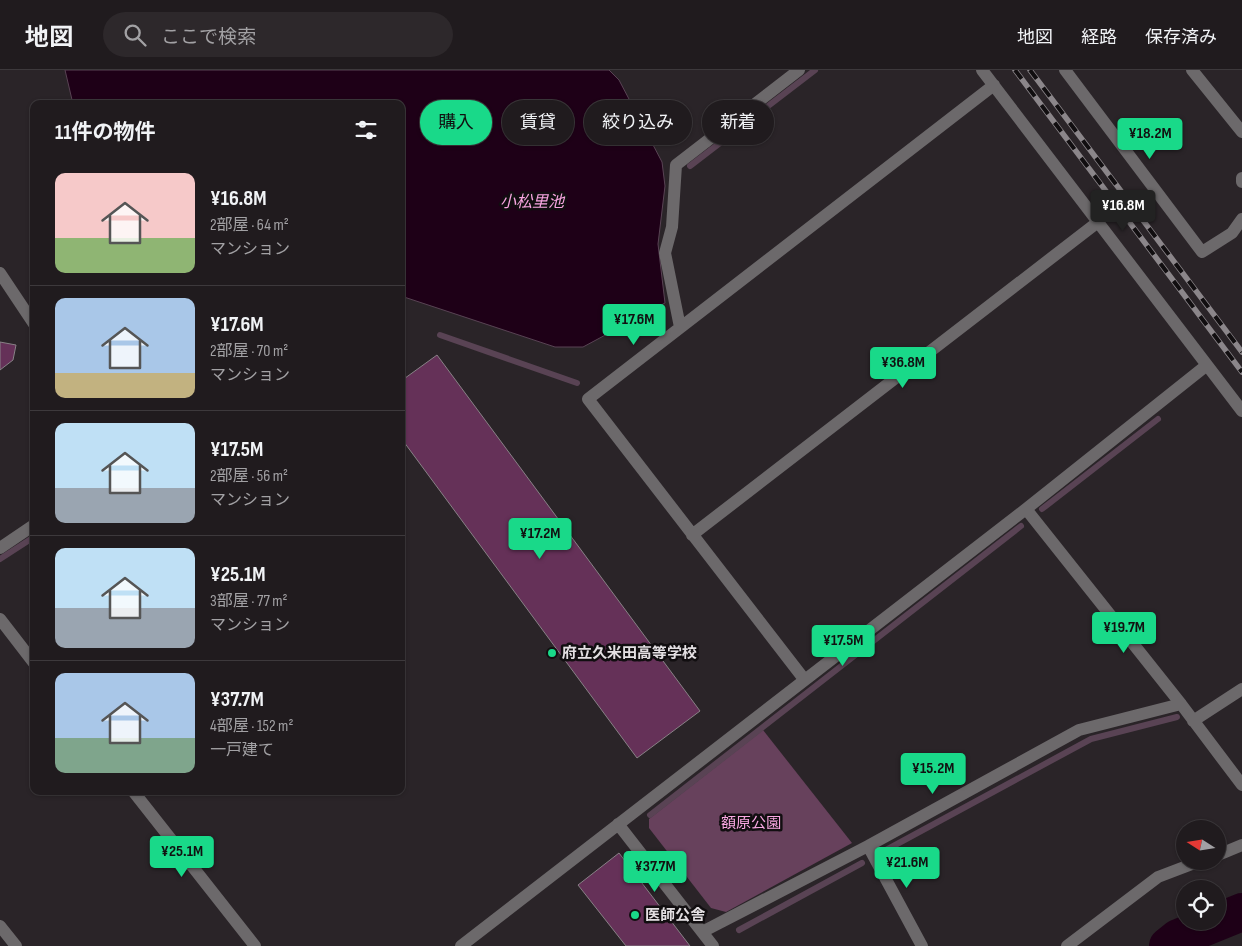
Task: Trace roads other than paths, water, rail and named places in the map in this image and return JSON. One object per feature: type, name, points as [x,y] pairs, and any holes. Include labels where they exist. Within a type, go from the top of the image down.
[{"type":"street","points":[[680,327],[665,252],[672,227],[676,165],[799,70]]},
{"type":"street","points":[[982,70],[1242,411]]},
{"type":"street","points":[[1065,70],[1202,252],[1232,233],[1242,219]]},
{"type":"street","points":[[1192,70],[1242,132]]},
{"type":"street","points":[[804,679],[588,399],[994,85]]},
{"type":"street","points":[[692,535],[1098,222]]},
{"type":"street","points":[[0,273],[30,318]]},
{"type":"street","points":[[461,946],[1026,509],[1207,365]]},
{"type":"street","points":[[1026,509],[1194,721],[1242,785]]},
{"type":"street","points":[[0,548],[30,528]]},
{"type":"street","points":[[0,619],[30,658]]},
{"type":"street","points":[[1194,721],[1242,689]]},
{"type":"street","points":[[702,932],[868,846],[1079,730],[1180,704]]},
{"type":"street","points":[[135,795],[255,946]]},
{"type":"street","points":[[618,824],[713,946]]},
{"type":"street","points":[[1226,851],[1242,845]]},
{"type":"street","points":[[868,846],[922,946]]},
{"type":"street","points":[[1067,946],[1158,877],[1176,870]]},
{"type":"street","points":[[0,926],[16,946]]},
{"type":"water","name":"小松里池","points":[[65,70],[609,70],[619,80],[629,100],[584,100],[584,145],[653,145],[662,162],[665,186],[658,244],[665,303],[583,347],[555,347],[405,297],[405,100],[72,100]]},
{"type":"waterway","points":[[690,166],[815,70]]},
{"type":"waterway","points":[[440,335],[577,383]]},
{"type":"waterway","points":[[1042,509],[1158,419]]},
{"type":"waterway","points":[[650,815],[1021,526]]},
{"type":"waterway","points":[[0,559],[30,540]]},
{"type":"waterway","points":[[886,850],[1091,739],[1177,717]]},
{"type":"waterway","points":[[739,930],[862,863]]},
{"type":"waterway","points":[[1168,946],[1178,938],[1242,912]]},
{"type":"railway","points":[[1015,70],[1242,372]]},
{"type":"railway","points":[[1030,70],[1242,352]]},
{"type":"place","name":"府立久米田高等学校","points":[[552,653]]},
{"type":"place","name":"医師公舎","points":[[635,915]]},
{"type":"park label","name":"額原公園","points":[[751,823]]}]
